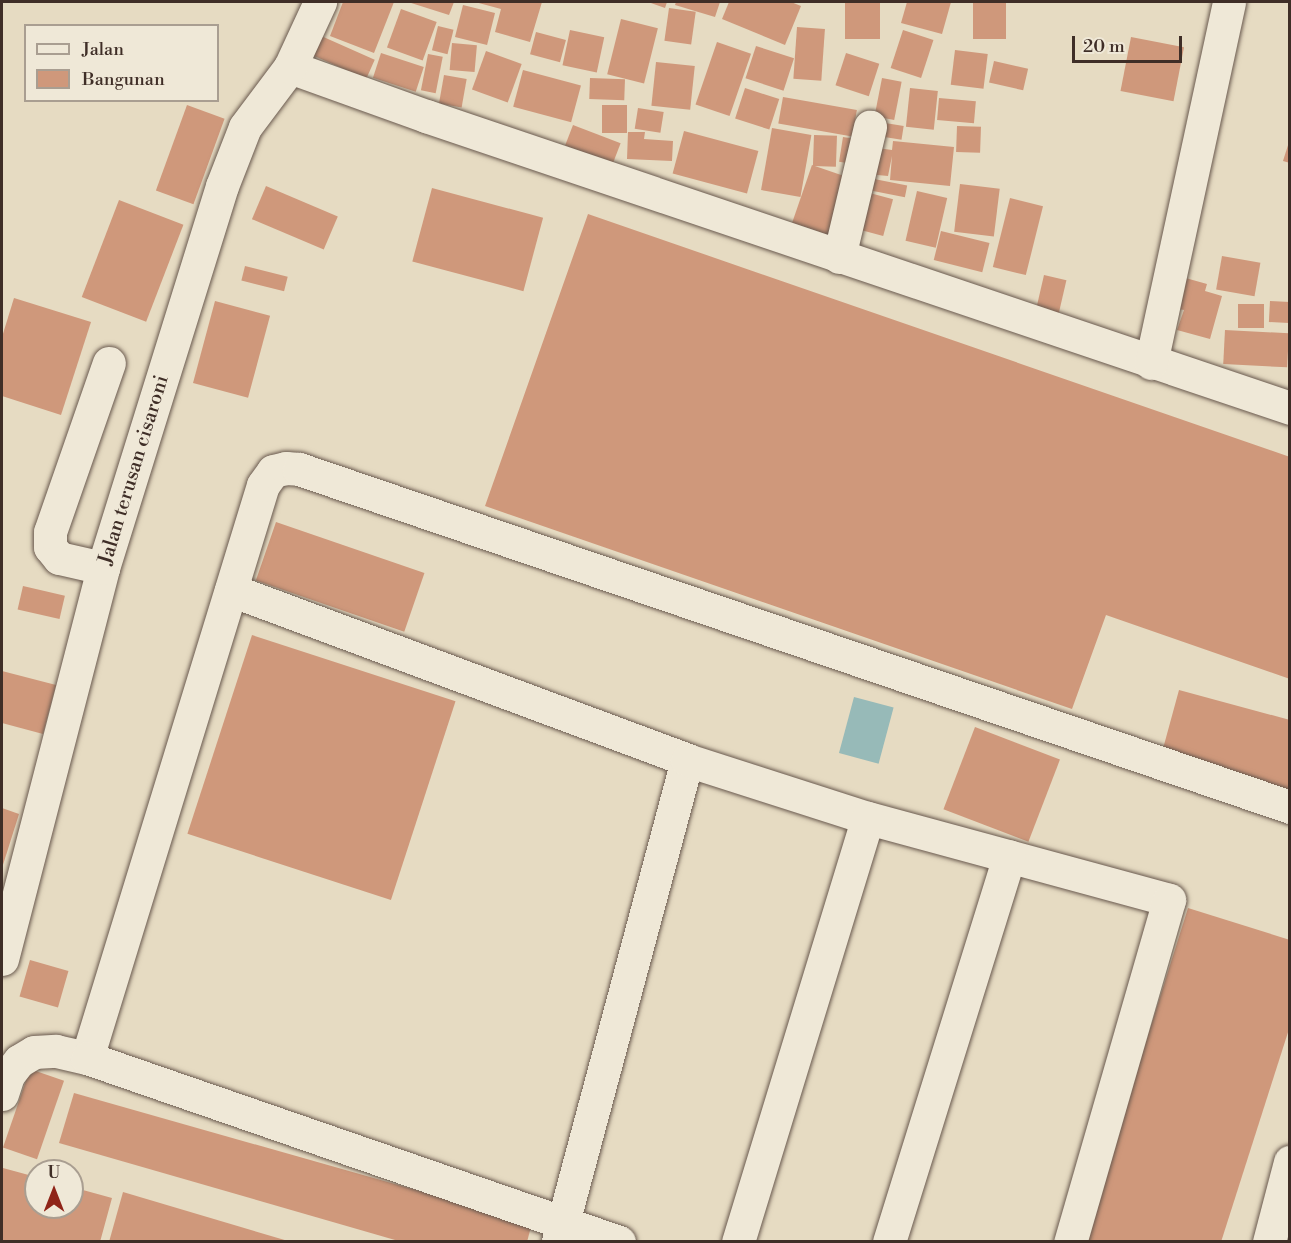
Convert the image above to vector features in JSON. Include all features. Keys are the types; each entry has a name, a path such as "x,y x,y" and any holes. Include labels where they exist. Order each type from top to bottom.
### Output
{"street":[{"name":"Jalan terusan cisaroni","path":"2,959 103,568 222,186 245,127 290,67 320,2"},
{"path":"1151,363 1229,2"},
{"path":"290,67 839,257 1290,408"},
{"path":"839,257 870,127"},
{"path":"103,568 59,558 50,547 50,532 109,363"},
{"path":"87,1058 263,485 273,471 286,468 299,469 1290,807"},
{"path":"231,590 687,760 868,818 1169,900 1070,1242"},
{"path":"561,1232 687,760"},
{"path":"738,1242 868,818"},
{"path":"889,1242 1009,856"},
{"path":"2,1094 8,1075 19,1061 34,1052 56,1051 87,1058 561,1232 619,1242"},
{"path":"1269,1242 1290,1162"}],"water":[{"path":"854,697 894,708 879,764 839,753"}],"building":[{"path":"343,2 394,2 374,53 330,36"},
{"path":"408,2 454,2 449,15"},
{"path":"475,2 542,2 530,42 495,32 501,9"},
{"path":"648,2 667,2 665,8"},
{"path":"676,2 720,2 715,17 675,5"},
{"path":"729,2 791,2 801,6 785,45 722,19"},
{"path":"845,2 880,2 880,39 845,39"},
{"path":"907,2 951,2 942,34 901,23"},
{"path":"973,2 1006,2 1006,39 973,39"},
{"path":"463,5 495,13 487,45 455,37"},
{"path":"669,8 696,12 691,44 664,41"},
{"path":"401,9 437,22 423,61 387,48"},
{"path":"621,19 658,28 644,83 607,74"},
{"path":"438,26 454,30 447,54 432,50"},
{"path":"797,27 825,29 821,81 793,79"},
{"path":"570,30 604,37 597,72 563,65"},
{"path":"903,30 933,40 921,78 891,68"},
{"path":"536,32 566,40 560,62 530,54"},
{"path":"319,35 375,60 366,79 310,54"},
{"path":"1131,37 1184,47 1174,101 1121,91"},
{"path":"717,42 751,54 730,116 696,104"},
{"path":"452,43 477,45 475,72 450,70"},
{"path":"756,46 794,58 784,91 745,78"},
{"path":"955,50 988,54 983,89 951,85"},
{"path":"486,51 522,64 508,103 472,90"},
{"path":"381,53 424,67 416,92 373,78"},
{"path":"846,53 879,64 869,96 835,85"},
{"path":"428,54 443,57 436,93 421,90"},
{"path":"994,61 1028,69 1023,90 989,82"},
{"path":"656,62 695,66 690,110 651,106"},
{"path":"523,70 581,86 571,122 513,107"},
{"path":"444,75 467,79 462,108 439,104"},
{"path":"590,78 625,79 624,100 589,99"},
{"path":"882,78 902,82 894,120 875,116"},
{"path":"745,88 779,99 769,130 735,118"},
{"path":"910,88 938,91 934,130 906,127"},
{"path":"783,97 857,110 852,137 778,124"},
{"path":"939,98 976,101 974,123 937,120"},
{"path":"187,105 225,119 193,204 156,191"},
{"path":"602,105 627,105 627,133 602,133"},
{"path":"638,108 664,112 660,133 635,129"},
{"path":"879,122 904,126 902,140 877,136"},
{"path":"573,125 621,143 613,164 565,146"},
{"path":"957,126 981,127 980,153 956,152"},
{"path":"772,128 811,135 800,197 761,190"},
{"path":"684,131 758,151 747,193 673,174"},
{"path":"628,132 645,132 644,139 673,141 672,161 627,159"},
{"path":"814,135 837,136 836,167 813,166"},
{"path":"843,137 862,140 858,165 839,162"},
{"path":"893,141 954,147 950,186 890,180 892,156 888,176 867,174 870,147 892,150"},
{"path":"1290,142 1290,163 1283,161"},
{"path":"812,165 850,178 830,236 792,223"},
{"path":"864,177 907,185 905,197 862,189"},
{"path":"960,184 1000,189 994,237 954,232"},
{"path":"266,186 338,216 324,250 252,219"},
{"path":"432,188 543,218 523,291 412,261"},
{"path":"917,191 947,198 936,248 906,241"},
{"path":"866,192 893,199 883,236 856,229"},
{"path":"1010,198 1043,206 1026,275 993,267"},
{"path":"119,200 183,225 146,322 82,297"},
{"path":"588,214 1290,457 1290,679 1106,615 1072,709 485,506"},
{"path":"941,231 990,243 982,272 934,260"},
{"path":"1222,256 1260,263 1255,296 1216,289"},
{"path":"245,266 288,277 284,291 241,281"},
{"path":"1044,275 1066,280 1059,313 1036,308"},
{"path":"1182,277 1207,284 1205,291 1222,296 1210,339 1177,330 1184,310 1174,308"},
{"path":"14,298 91,322 61,415 2,396 2,337"},
{"path":"215,301 270,316 248,398 193,383"},
{"path":"1270,301 1290,302 1289,323 1269,322"},
{"path":"1238,304 1264,304 1264,328 1238,328"},
{"path":"1225,330 1289,333 1287,367 1223,364"},
{"path":"276,522 424,573 404,632 256,581"},
{"path":"23,586 65,596 59,619 18,609"},
{"path":"252,635 456,701 391,900 187,834"},
{"path":"2,671 56,685 43,734 2,723"},
{"path":"1179,690 1290,720 1290,790 1161,756"},
{"path":"975,727 1060,760 1028,842 943,809"},
{"path":"2,808 19,814 2,868"},
{"path":"1188,908 1290,940 1290,1026 1221,1242 1083,1242"},
{"path":"30,960 68,971 58,1008 20,997"},
{"path":"30,1069 64,1081 36,1159 3,1147"},
{"path":"74,1093 532,1223 527,1242 402,1242 59,1143"},
{"path":"3,1168 24,1174 24,1219 84,1219 84,1190 112,1198 100,1242 2,1242"},
{"path":"123,1192 288,1241 288,1242 109,1242"}]}
